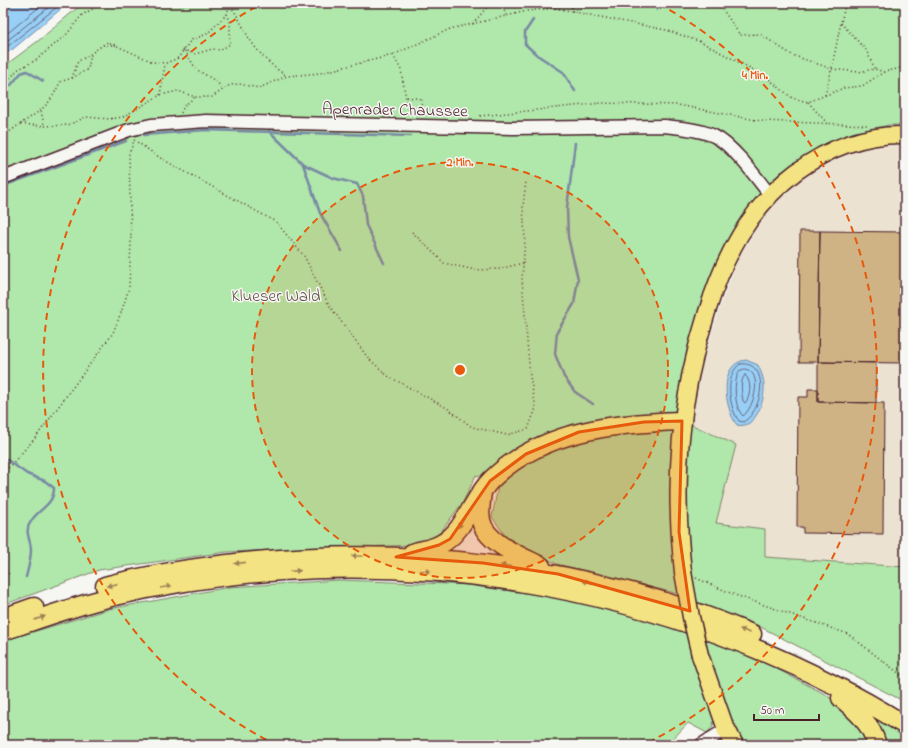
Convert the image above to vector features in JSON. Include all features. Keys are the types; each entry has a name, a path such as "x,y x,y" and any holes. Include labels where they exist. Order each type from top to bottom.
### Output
{"highway":[{"path":"396,557 440,545 450,539 483,491 501,470 526,454 579,432 644,422 682,421"},
{"path":"483,491 480,508 481,522 496,542 558,574"},
{"path":"3,618 46,603 109,585 173,572 221,565 307,557 396,557 483,563 558,574 670,604 728,624 788,649 905,710"},
{"path":"3,631 50,614 112,597 222,577 337,569 395,569 438,572 523,582 557,588 623,604 722,635 783,660 834,685 905,725"},
{"path":"834,685 838,695 857,711 871,729 877,745"}],"main road":[{"path":"730,737 700,655 691,617 689,575 677,499 682,421 692,362 713,293 727,258 743,228 770,194 806,164 827,151 850,142 877,137 905,135"}],"street":[{"name":"Apenrader Chaussee","path":"3,178 129,130 151,125 206,121 513,128 665,126 689,129 714,136 723,142 770,194"},
{"path":"701,745 730,737"}],"path":[{"path":"3,88 17,70 36,60 67,34 82,15 103,3"},
{"path":"72,78 78,61 91,55 108,42 118,45 153,62 166,64 178,58 191,40 206,34 227,14 230,3"},
{"path":"473,24 490,3"},
{"path":"502,3 506,16"},
{"path":"555,8 566,3"},
{"path":"572,3 572,11"},
{"path":"572,11 604,3"},
{"path":"704,3 721,7 740,34 760,34 792,55 832,69 858,72 875,69 884,72"},
{"path":"824,95 832,69 846,3"},
{"path":"230,6 239,16 242,27 268,64 286,76"},
{"path":"21,124 44,126 68,125 86,117 109,120 123,117 160,95 178,91 195,97 212,97 224,91 230,85 239,84 259,88 286,76 320,73 393,55 450,29 527,11 555,8 666,30 701,42 765,76 792,98 808,102 827,123"},
{"path":"183,50 195,54 212,49 221,50 230,44 230,22 227,14"},
{"path":"841,22 866,50 875,69"},
{"path":"183,50 196,69 217,82 224,91"},
{"path":"3,135 10,132 41,111 54,96 60,82 72,78 88,69 91,55"},
{"path":"393,55 401,70 411,126"},
{"path":"160,95 166,64"},
{"path":"808,102 844,88 862,86 884,72 905,67"},
{"path":"180,116 184,106 195,97"},
{"path":"407,97 422,99 420,117"},
{"path":"41,111 44,126"},
{"path":"3,474 20,456 113,333 129,288 131,242 129,154 134,141 162,159 276,222 304,256 329,305 368,358 388,376 447,408 472,427 507,435 528,429 536,408 530,377 522,278 525,240 523,206 526,181"},
{"path":"412,232 444,262 475,270 500,269 523,263"},
{"path":"3,567 9,574"},
{"path":"689,575 735,595 848,634 905,678"}],"highlighted area":[{"path":"682,421 679,532 690,611 558,574 483,563 396,557 439,545 450,539 490,481 526,454 579,432 644,422"}],"shaded area":[{"path":"877,144 905,145 905,567 765,557 765,529 716,523 690,424 699,377 719,309 738,259 769,207 793,181 835,156"}],"green space":[{"name":"Klueser Wald","path":"83,3 905,3 905,125 889,125 852,133 781,172 744,213 723,250 705,292 682,374 672,459 679,594 557,564 507,538 492,517 498,487 476,475 463,502 439,534 416,545 226,552 99,570 3,605 3,67 38,41"},
{"path":"690,424 736,445 716,523 765,529 765,557 905,567 905,702 757,625 697,603 690,558 685,491 687,447"},
{"path":"338,580 475,585 570,600 686,625 714,716 713,726 707,733 688,723 667,745 3,745 3,641 109,609 230,587"},
{"path":"702,636 773,667 825,694 851,714 871,745 744,745 735,731"},
{"path":"867,714 905,736 905,745 882,745"}],"water":[{"path":"3,3 68,3 13,49 3,55"},
{"path":"746,360 758,365 762,375 764,392 761,406 754,419 749,423 737,425 729,408 726,387 727,377 731,369 737,363"}],"building":[{"path":"800,231 820,231 818,362 799,362"},
{"path":"820,231 905,232 905,363 818,362"},
{"path":"818,362 876,363 876,403 818,402"},
{"path":"808,389 818,389 818,402 884,403 883,534 803,533 803,527 797,527 798,397 808,397"},
{"path":"903,467 905,467 905,526 902,526"}],"waterway":[{"path":"657,3 657,10"},
{"path":"533,20 525,32 525,44 537,55 563,72 575,91"},
{"path":"11,85 21,73 27,71 43,81"},
{"path":"144,135 205,130 411,136"},
{"path":"269,131 303,164 333,178 357,184 363,196 366,225 384,263"},
{"path":"3,186 126,141"},
{"path":"575,143 567,208 568,237 578,279 574,304 557,332 555,354 564,377 575,392 593,404"},
{"path":"303,164 320,213 342,251"},
{"path":"3,457 27,474 45,481 54,488 51,499 33,518 28,526 31,553 26,577"}]}
